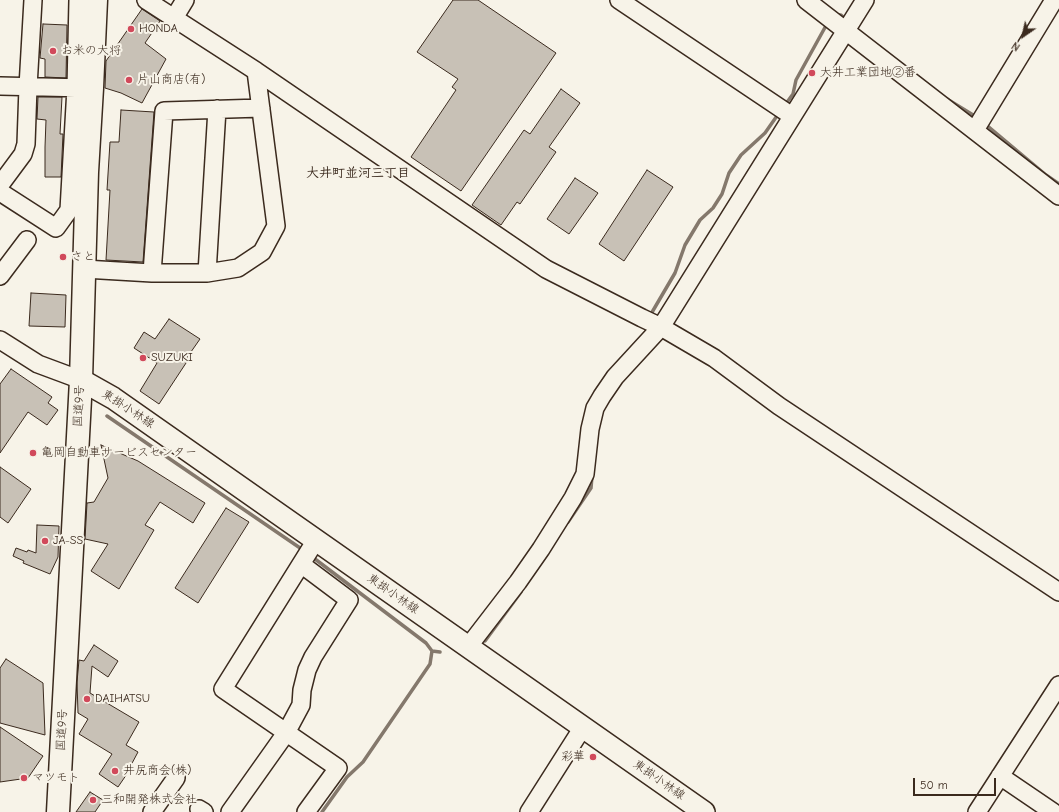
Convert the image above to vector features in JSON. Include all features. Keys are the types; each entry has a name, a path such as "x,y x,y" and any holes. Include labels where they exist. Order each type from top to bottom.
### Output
{"highway":[{"name":"国道9号","path":"58,812 81,380 87,172 84,88 96,0"}],"main road":[{"name":"東掛小林線","path":"81,380 113,398 702,811"}],"street":[{"path":"0,185 23,154 26,144 33,0"},
{"path":"0,192 56,228 69,210 84,88 78,0"},
{"path":"146,0 256,71 546,269 661,327 714,358 779,406 1059,592"},
{"path":"174,18 185,0"},
{"path":"619,0 792,116"},
{"path":"806,0 1059,196"},
{"path":"468,647 518,582 573,498 585,474 590,429 595,408 602,396 615,377 661,327 865,0"},
{"path":"975,130 1054,0"},
{"path":"84,269 152,273 207,273 238,268 262,252 276,226 256,71"},
{"path":"0,86 84,88"},
{"path":"152,273 164,111 261,108"},
{"path":"207,273 217,110"},
{"path":"0,276 27,240"},
{"path":"0,340 38,364 81,380"},
{"path":"306,812 338,768 223,689 316,540"},
{"path":"230,812 286,733 301,705 302,690 307,670 313,657 349,600 300,564"},
{"path":"977,812 1059,685"},
{"path":"529,812 583,727"},
{"path":"1000,776 1053,812"},
{"path":"152,812 176,778"}],"building":[{"path":"453,0 478,0 556,53 461,191 411,157 456,90 452,87 458,79 417,52"},
{"path":"142,9 160,21 145,43 166,59 142,103 121,93 105,88 106,61"},
{"path":"43,24 67,25 66,78 45,77 45,59 40,58"},
{"path":"561,89 580,103 549,147 556,152 520,204 517,202 501,225 472,205 524,130 530,134"},
{"path":"38,97 62,97 60,134 63,134 61,177 45,177 46,120 37,119"},
{"path":"121,110 154,112 143,262 106,260 110,190 107,190 110,142 119,142"},
{"path":"647,170 673,187 624,261 599,244"},
{"path":"575,178 598,193 569,234 547,219"},
{"path":"31,293 66,295 65,327 29,326"},
{"path":"169,319 200,339 159,404 140,391 157,363 134,348 144,332 155,339"},
{"path":"11,369 52,397 48,403 58,410 47,425 28,412 0,453 0,384"},
{"path":"101,445 138,461 205,503 193,523 160,502 145,525 154,530 119,589 91,571 108,544 85,539 87,503 94,502 108,478"},
{"path":"0,467 31,489 8,523 0,517"},
{"path":"226,508 249,522 198,603 175,588"},
{"path":"37,525 59,526 58,557 50,574 23,563 24,561 13,556 16,548 27,552 28,550 36,553"},
{"path":"94,645 118,661 108,677 92,666 90,693 139,722 126,745 138,752 130,767 131,768 118,787 99,774 112,754 79,734 88,719 78,713 77,682 79,660 84,661"},
{"path":"6,659 43,683 45,735 0,723 0,668"},
{"path":"0,727 43,756 28,778 0,782"},
{"path":"90,792 103,800 95,812 76,812"}],"waterway":[{"path":"835,15 841,15 847,20"},
{"path":"785,105 793,94 796,80 828,22"},
{"path":"947,99 978,118"},
{"path":"651,314 675,273 685,245 700,220 713,208 722,194 729,173 741,155 765,133 779,113"},
{"path":"984,123 1046,175 1059,184"},
{"path":"107,416 303,550"},
{"path":"568,522 591,488 592,476"},
{"path":"311,556 426,643 432,651 430,664 363,762 347,777 322,812"},
{"path":"485,641 521,592"},
{"path":"432,651 440,652"}],"place":[{"name":"HONDA","path":"131,29"},
{"name":"お米の大将","path":"53,51"},
{"name":"大井工業団地②番","path":"812,73"},
{"name":"片山商店(有)","path":"129,80"},
{"name":"さと","path":"63,257"},
{"name":"SUZUKI","path":"143,358"},
{"name":"亀岡自動車サービスセンター","path":"33,453"},
{"name":"JA-SS","path":"45,541"},
{"name":"DAIHATSU","path":"87,699"},
{"name":"彩華","path":"593,757"},
{"name":"井尻商会(株)","path":"115,771"},
{"name":"マツモト","path":"24,778"},
{"name":"三和開発株式会社","path":"93,800"}],"district":[{"name":"大井町並河三丁目","path":"358,173"}]}
